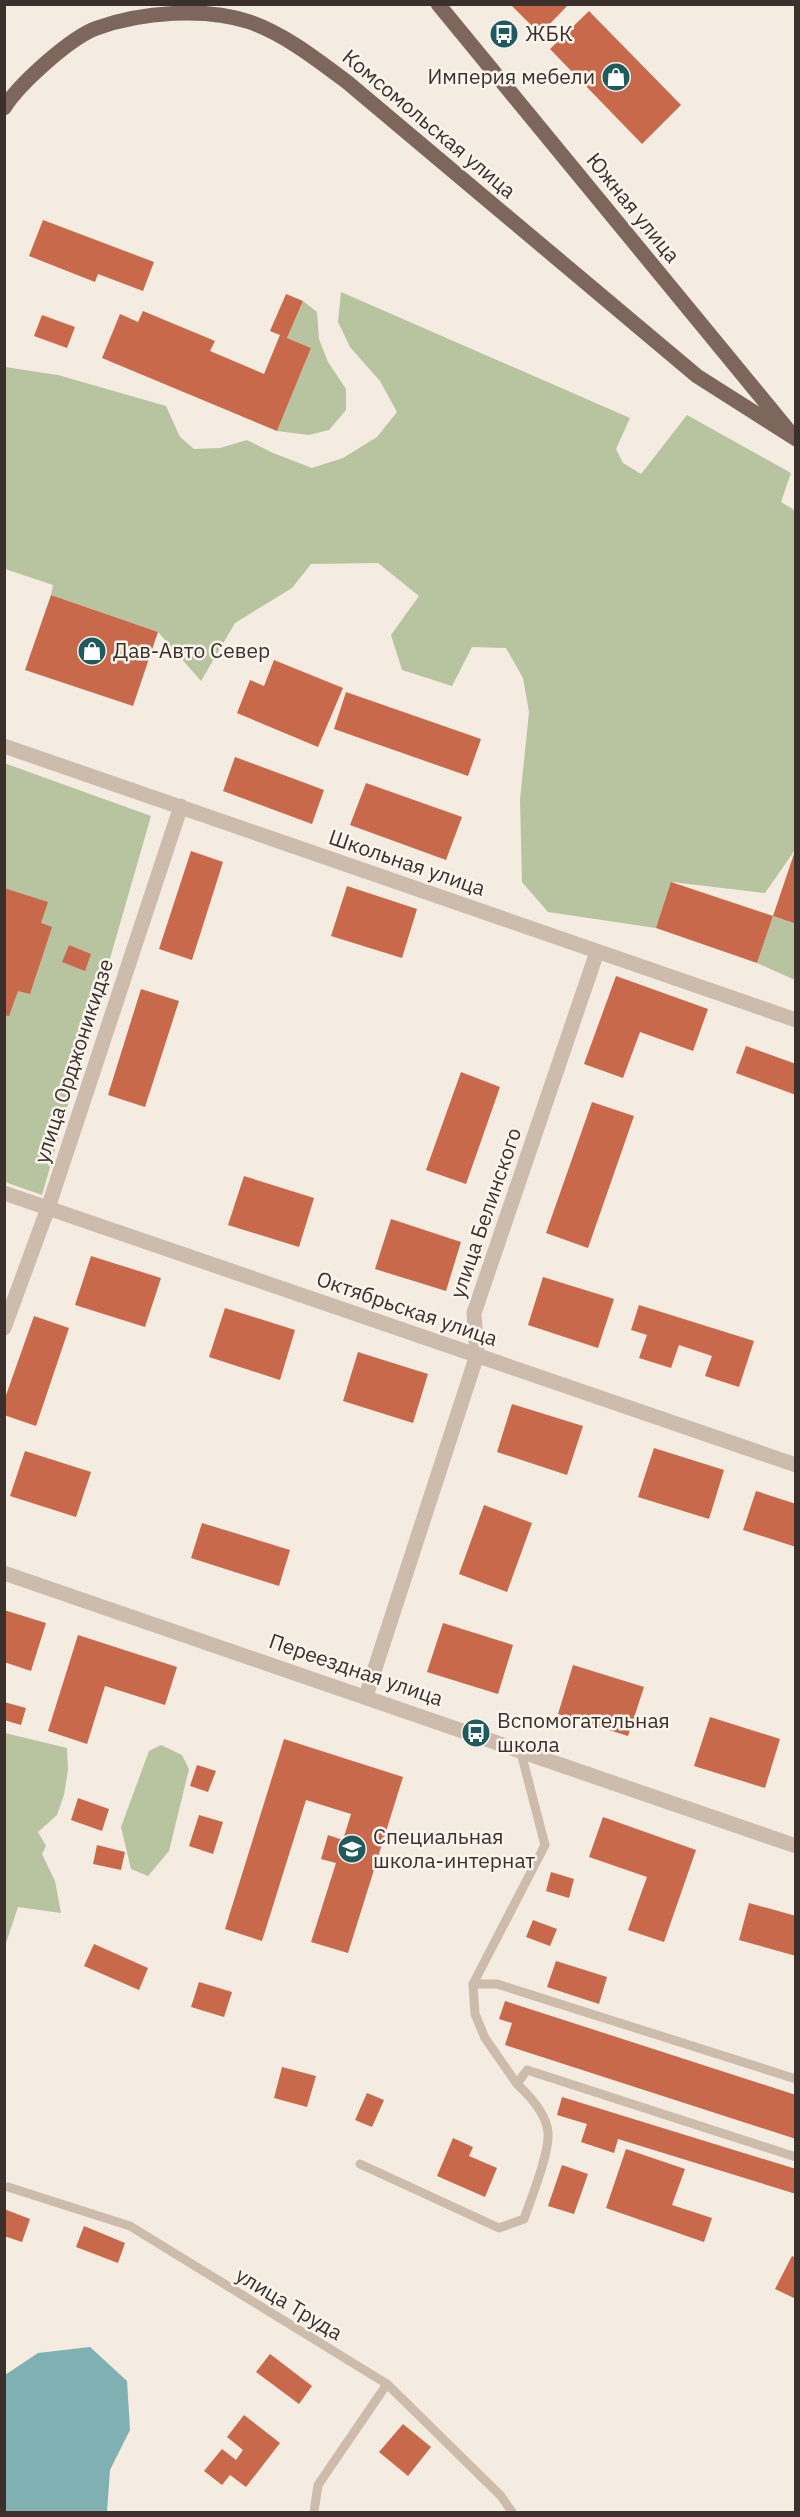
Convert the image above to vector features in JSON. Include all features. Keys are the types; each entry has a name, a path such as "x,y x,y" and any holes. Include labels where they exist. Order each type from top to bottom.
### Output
{"main road":[{"name":"Южная улица","path":"438,4 795,438"},
{"name":"Комсомольская улица","path":"4,108 10,98 45,63 94,29 147,14 201,14 249,22 294,43 347,82 697,376 795,438"}],"street":[{"name":"Школьная улица","path":"4,746 795,1020"},
{"name":"улица Орджоникидзе","path":"4,1328 48,1208 181,806"},
{"name":"улица Белинского","path":"366,1696 477,1356 474,1313 597,952"},
{"name":"Октябрьская улица","path":"4,1193 795,1465"},
{"name":"Переездная улица","path":"4,1573 520,1749 795,1846"}],"lane":[{"path":"360,2164 499,2228 525,2219 543,2159 548,2132 533,2100 517,2084 485,2038 475,2014 473,1984 545,1845 520,1749"},
{"path":"473,1984 497,1984 795,2079"},
{"path":"517,2084 527,2070 795,2157"},
{"name":"улица Труда","path":"8,2187 130,2226 387,2384 501,2496 512,2512"},
{"path":"314,2512 318,2485 387,2384"}],"green space":[{"path":"341,292 630,418 616,449 623,463 641,474 687,415 791,473 781,502 796,511 795,850 765,893 672,882 656,928 548,912 522,882 520,800 529,712 523,678 506,648 472,647 452,686 402,670 391,635 419,596 378,563 311,564 292,588 235,623 201,681 158,632 51,595 53,585 5,569 5,367 58,375 166,406 180,437 194,449 220,448 247,440 312,468 343,458 377,437 397,412 380,381 350,347 338,322"},
{"path":"303,301 317,312 319,339 328,362 346,389 346,410 329,430 309,435 277,431 311,348 287,338"},
{"path":"4,763 151,816 42,1195 5,1182"},
{"path":"773,916 795,924 795,980 757,963"},
{"path":"5,1733 67,1748 68,1770 64,1795 57,1815 38,1832 46,1846 42,1854 55,1881 61,1913 18,1907 5,1946"},
{"path":"161,1745 182,1755 189,1769 169,1851 148,1876 131,1869 121,1827 149,1751"}],"water":[{"path":"90,2347 127,2381 130,2430 110,2470 107,2512 5,2512 5,2375 38,2353"}],"building":[{"path":"510,4 569,4 540,34"},
{"name":"Империя мебели","path":"589,11 681,105 642,144 550,49"},
{"path":"43,220 154,262 143,291 98,274 95,282 29,256"},
{"path":"286,294 303,301 287,338 311,348 277,431 102,358 120,314 138,322 143,311 215,341 210,351 264,374 280,335 270,331"},
{"path":"42,315 75,327 67,348 34,336"},
{"name":"Дав-Авто Север","path":"51,595 158,632 133,706 25,670"},
{"path":"274,660 343,688 318,747 237,713 250,680 264,686"},
{"path":"346,692 481,739 468,776 334,729"},
{"path":"235,757 324,790 312,824 223,791"},
{"path":"366,783 462,817 446,860 350,825"},
{"path":"191,851 223,862 192,960 159,949"},
{"path":"796,851 796,924 773,916"},
{"path":"671,882 773,916 757,963 656,928"},
{"path":"347,886 417,909 402,958 331,936"},
{"path":"4,888 48,902 41,923 52,927 30,994 18,991 9,1016 4,1015"},
{"path":"69,945 91,954 85,971 62,962"},
{"path":"616,976 708,1009 693,1051 640,1032 623,1078 584,1064"},
{"path":"141,989 179,1001 145,1107 108,1095"},
{"path":"746,1046 796,1064 796,1095 736,1073"},
{"path":"461,1072 500,1087 466,1184 426,1170"},
{"path":"592,1102 634,1116 588,1248 546,1233"},
{"path":"244,1176 314,1198 299,1247 228,1225"},
{"path":"391,1219 461,1242 446,1291 375,1269"},
{"path":"91,1256 161,1278 145,1327 75,1305"},
{"path":"543,1277 614,1299 598,1348 528,1325"},
{"path":"639,1305 754,1341 739,1387 705,1376 712,1356 679,1345 671,1368 639,1358 647,1335 631,1330"},
{"path":"225,1308 295,1330 280,1380 209,1357"},
{"path":"34,1316 69,1328 36,1426 4,1415 4,1401"},
{"path":"358,1352 428,1374 413,1423 343,1401"},
{"path":"512,1404 583,1426 567,1475 497,1452"},
{"path":"654,1448 724,1470 709,1519 638,1497"},
{"path":"25,1451 91,1472 76,1517 10,1496"},
{"path":"756,1491 796,1504 796,1547 743,1530"},
{"path":"484,1505 532,1523 507,1592 459,1574"},
{"path":"202,1523 290,1550 279,1586 191,1558"},
{"path":"4,1610 46,1623 31,1671 4,1662"},
{"path":"443,1623 513,1645 498,1694 427,1672"},
{"path":"78,1635 177,1667 165,1705 105,1686 87,1744 48,1731"},
{"path":"573,1665 644,1687 628,1736 558,1714"},
{"path":"4,1702 26,1708 21,1725 4,1720"},
{"path":"710,1717 780,1739 765,1788 694,1766"},
{"name":"Специальная школа-интернат","path":"284,1739 403,1777 348,1953 311,1942 336,1863 321,1859 328,1835 343,1840 351,1814 306,1800 262,1941 225,1929"},
{"path":"197,1765 216,1771 208,1792 190,1786"},
{"path":"78,1798 109,1809 102,1831 71,1820"},
{"path":"199,1815 223,1822 213,1854 189,1846"},
{"path":"603,1817 696,1850 664,1942 628,1930 647,1877 589,1857"},
{"path":"97,1845 125,1852 121,1870 93,1864"},
{"path":"551,1872 574,1879 569,1898 546,1891"},
{"path":"749,1903 796,1916 796,1956 739,1940"},
{"path":"533,1920 557,1929 550,1946 526,1937"},
{"path":"94,1944 148,1968 139,1990 84,1966"},
{"path":"556,1961 607,1977 599,2004 547,1987"},
{"path":"199,1982 232,1992 224,2017 191,2007"},
{"path":"505,2001 796,2095 796,2139 505,2045 512,2023 499,2019"},
{"path":"282,2067 316,2076 307,2107 274,2098"},
{"path":"367,2093 384,2100 372,2127 355,2120"},
{"path":"562,2097 796,2169 796,2194 618,2139 614,2153 581,2142 587,2124 557,2115"},
{"path":"453,2138 473,2147 469,2156 497,2168 485,2197 437,2176"},
{"path":"626,2149 685,2169 672,2205 712,2218 704,2242 606,2208"},
{"path":"562,2165 588,2174 574,2214 548,2206"},
{"path":"4,2209 30,2219 22,2242 4,2236"},
{"path":"84,2226 125,2243 118,2263 76,2247"},
{"path":"792,2256 796,2258 796,2299 775,2289"},
{"path":"270,2354 312,2386 299,2404 256,2372"},
{"path":"244,2415 280,2443 246,2487 230,2475 222,2485 204,2471 222,2449 236,2460 243,2450 227,2437"},
{"path":"403,2424 431,2447 408,2476 379,2452"}],"place":[{"name":"ЖБК","path":"504,34"},
{"name":"Империя мебели","path":"616,77"},
{"name":"Дав-Авто Север","path":"92,651"},
{"name":"Вспомогательная школа","path":"476,1733"},
{"name":"Специальная школа-интернат","path":"352,1849"}]}
